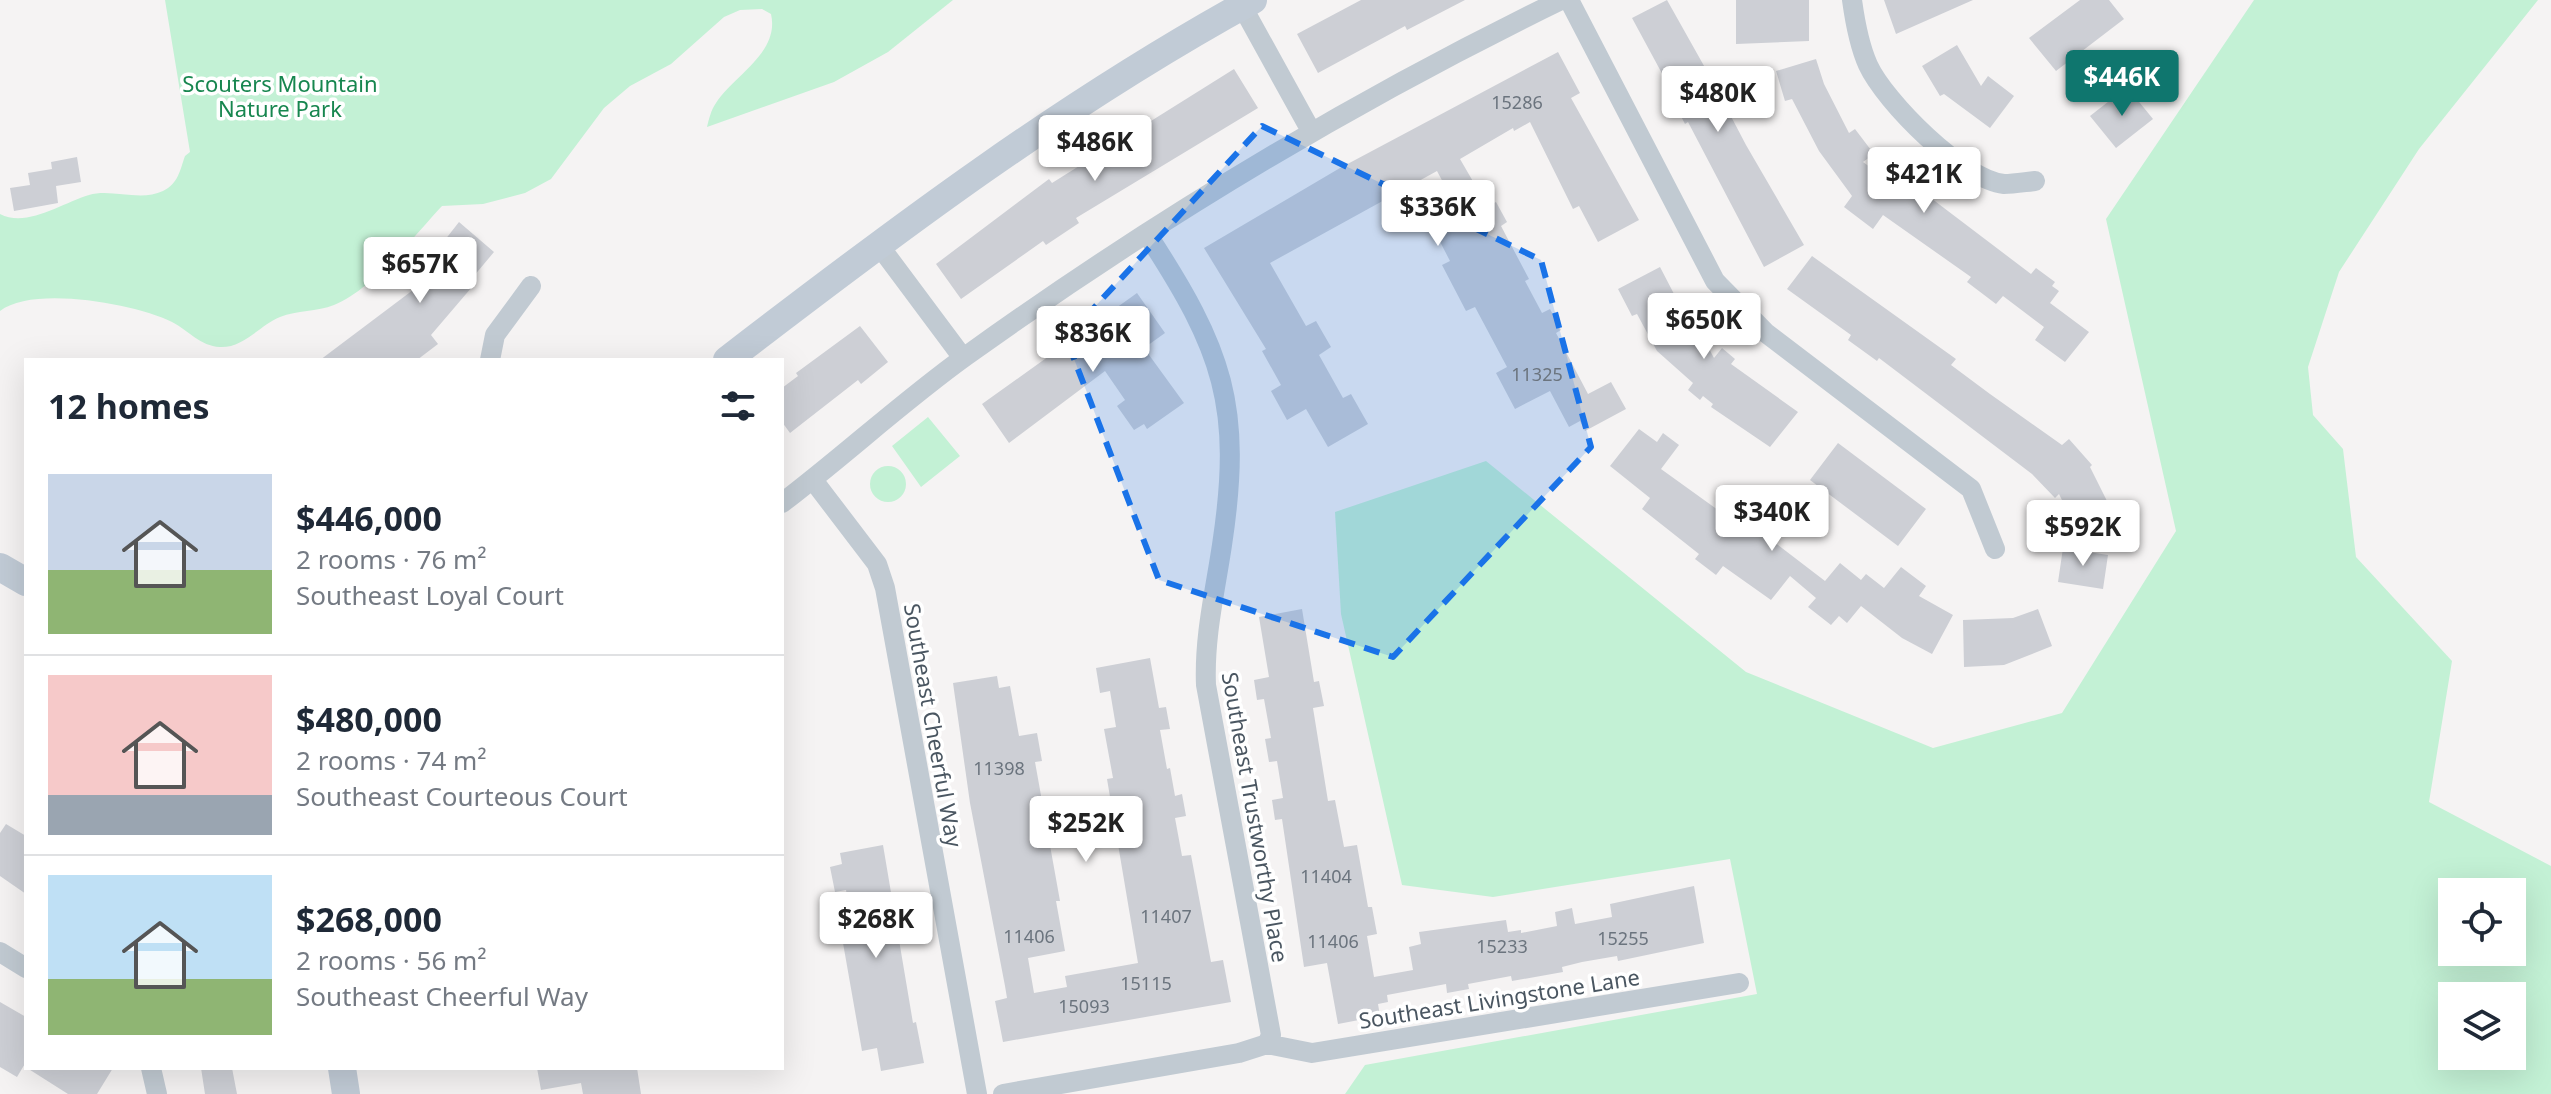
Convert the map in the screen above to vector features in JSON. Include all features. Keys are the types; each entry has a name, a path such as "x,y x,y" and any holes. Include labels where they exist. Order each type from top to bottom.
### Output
{"street":[{"path":"784,502 963,358 1147,234 1311,131 1561,0"},
{"path":"1569,0 1715,281 1766,333 1971,489 1995,549"},
{"path":"1852,0 1869,68 1924,135 1976,172 2002,184 2035,181"},
{"path":"730,358 878,244 1044,128 1248,3 1311,131"},
{"name":"Southeast Trustworthy Place","path":"1147,234 1206,333 1221,377 1230,419 1227,511 1206,640 1206,685 1271,1035 1267,1044"},
{"path":"878,244 963,358"},
{"path":"490,358 495,335 531,286"},
{"name":"Southeast Cheerful Way","path":"813,480 877,564 885,588 977,1094"},
{"path":"0,567 24,581"},
{"path":"0,952 24,967"},
{"name":"Southeast Livingstone Lane","path":"1267,1044 1312,1053 1739,983"},
{"path":"1003,1094 1239,1053 1267,1044"},
{"path":"151,1070 157,1094"},
{"path":"342,1070 346,1094"}],"highlighted area":[{"path":"1262,126 1541,260 1591,447 1393,657 1159,580 1066,338"}],"green space":[{"name":"Scouters Mountain Nature Park","path":"165,0 953,0 888,52 834,82 707,127 716,103 762,52 772,28 771,14 762,9 740,10 724,17 671,64 630,86 604,108 551,179 525,193 483,204 442,206 392,261 348,298 327,307 280,317 237,344 213,346 156,315 85,300 36,299 15,303 0,311 0,214 10,218 33,216 98,193 154,194 172,185 178,176 185,156 190,152"},
{"path":"2254,0 2538,0 2419,149 2339,272 2308,367 2313,415 2343,449 2356,557 2452,661 2429,802 2551,866 2551,1094 1345,1094 1365,1065 1757,994 1730,859 1493,897 1402,885 1341,614 1335,512 1486,461 1746,672 1933,748 2062,713 2176,531 2106,219"},
{"path":"928,417 960,456 921,487 892,446"},
{"path":"888,466 901,471 906,484 901,497 888,502 875,497 870,484 875,471"}],"building":[{"path":"1361,0 1465,0 1407,30 1405,26 1318,73 1297,34"},
{"path":"1667,0 1708,73 1713,70 1729,101 1724,103 1804,245 1764,267 1688,122 1685,124 1669,93 1672,92 1632,18"},
{"path":"1736,0 1809,0 1809,41 1736,44"},
{"path":"1884,0 1973,0 1896,34"},
{"path":"2080,0 2109,0 2124,19 2056,71 2029,38"},
{"path":"1957,45 1981,86 1988,76 2014,96 1990,128 1944,94 1940,96 1922,66"},
{"path":"1558,52 1580,93 1571,98 1639,220 1598,242 1579,206 1573,209 1530,122 1514,131 1513,128 1460,159 1478,190 1481,188 1490,205 1496,202 1507,222 1501,226 1529,279 1525,281 1542,313 1550,309 1561,330 1556,333 1588,394 1611,382 1626,409 1585,431 1580,421 1569,427 1550,391 1515,409 1496,373 1507,367 1475,307 1466,311 1442,265 1450,261 1434,230 1445,224 1438,211 1454,203 1437,171 1270,263 1306,326 1316,321 1331,347 1319,355 1343,398 1351,394 1368,424 1328,447 1306,409 1287,420 1271,391 1281,385 1262,351 1266,349 1204,248 1340,168"},
{"path":"1816,59 1824,84 1849,133 1855,129 1874,154 1863,162 1908,195 1915,186 2031,274 2036,268 2055,282 2052,286 2059,291 2050,303 2089,332 2065,362 2035,340 2044,327 2003,296 1996,304 1967,282 1971,277 1883,215 1873,229 1844,207 1852,196 1819,151 1792,99 1785,101 1776,71"},
{"path":"1234,69 1258,108 1076,218 1079,223 1046,245 1043,241 961,299 936,264 1049,179 1052,183"},
{"path":"2127,87 2153,119 2116,148 2090,116"},
{"path":"77,157 81,182 56,186 58,203 14,211 10,188 30,185 28,173 52,169 51,162"},
{"path":"459,222 494,252 468,283 472,287 431,335 438,344 420,358 323,358 417,287 412,282"},
{"path":"1812,256 1956,359 1951,365 1990,394 2062,445 2069,439 2092,465 2090,467 2117,521 2081,539 2059,494 2055,498 2032,474 1879,358 1877,361 1848,340 1851,335 1787,289"},
{"path":"1660,267 1686,317 1691,315 1714,358 1722,348 1735,359 1731,364 1798,412 1770,447 1711,407 1713,404 1703,396 1700,400 1688,390 1693,383 1657,351 1637,314 1632,316 1618,289"},
{"path":"1137,293 1165,333 1144,348 1184,403 1147,429 1144,424 1134,430 1117,406 1125,400 1105,371 1009,443 982,404"},
{"path":"860,326 888,362 861,384 858,380 790,433 784,425 784,386 798,376 796,373"},
{"path":"1639,429 1657,442 1663,433 1679,445 1661,469 1743,528 1748,522 1825,581 1840,563 1861,580 1866,574 1884,588 1901,567 1926,586 1919,596 1953,615 1932,654 1902,638 1861,606 1847,623 1839,616 1831,625 1808,607 1816,598 1790,576 1771,600 1723,566 1716,575 1695,559 1699,554 1642,509 1650,498 1610,466"},
{"path":"1838,443 1926,509 1898,546 1810,480"},
{"path":"2063,548 2108,555 2103,589 2058,582"},
{"path":"1302,609 1314,682 1319,681 1324,706 1313,708 1328,801 1335,800 1344,847 1357,845 1368,907 1372,907 1377,934 1367,936 1374,977 1413,970 1409,947 1421,944 1419,932 1506,920 1508,932 1521,930 1521,933 1557,926 1555,912 1572,908 1575,924 1612,917 1610,904 1694,886 1704,943 1618,961 1617,956 1582,962 1562,967 1563,972 1512,981 1511,976 1468,984 1469,989 1447,993 1446,984 1387,995 1388,1002 1378,1004 1380,1016 1338,1024 1327,963 1304,967 1282,819 1275,820 1272,800 1283,798 1277,761 1269,762 1265,739 1271,738 1264,699 1257,700 1254,680 1269,677 1259,617"},
{"path":"2038,609 2052,646 2004,665 1964,667 1963,620 2013,618"},
{"path":"1150,658 1159,708 1166,707 1170,729 1160,730 1167,769 1170,768 1175,796 1182,794 1186,816 1175,818 1182,856 1191,855 1211,962 1223,960 1231,1002 1003,1042 995,1001 1007,998 970,803 953,683 997,676 999,688 1010,686 1019,736 1037,733 1042,761 1035,762 1060,901 1056,901 1065,951 1028,958 1034,993 1067,987 1065,976 1138,963 1107,779 1113,778 1104,729 1116,727 1110,691 1100,693 1096,668"},
{"path":"6,824 24,835 24,893 0,876 0,833"},
{"path":"883,845 913,1023 916,1022 924,1063 881,1071 877,1048 862,1051 840,926 852,924 846,890 835,892 830,867 842,864 840,853"},
{"path":"0,1002 24,1016 24,1065 17,1077 0,1067"},
{"path":"30,1070 112,1070 97,1094 68,1094"},
{"path":"201,1070 232,1070 237,1094 205,1094"},
{"path":"537,1070 637,1070 641,1094 583,1094 581,1083 541,1090"}]}
